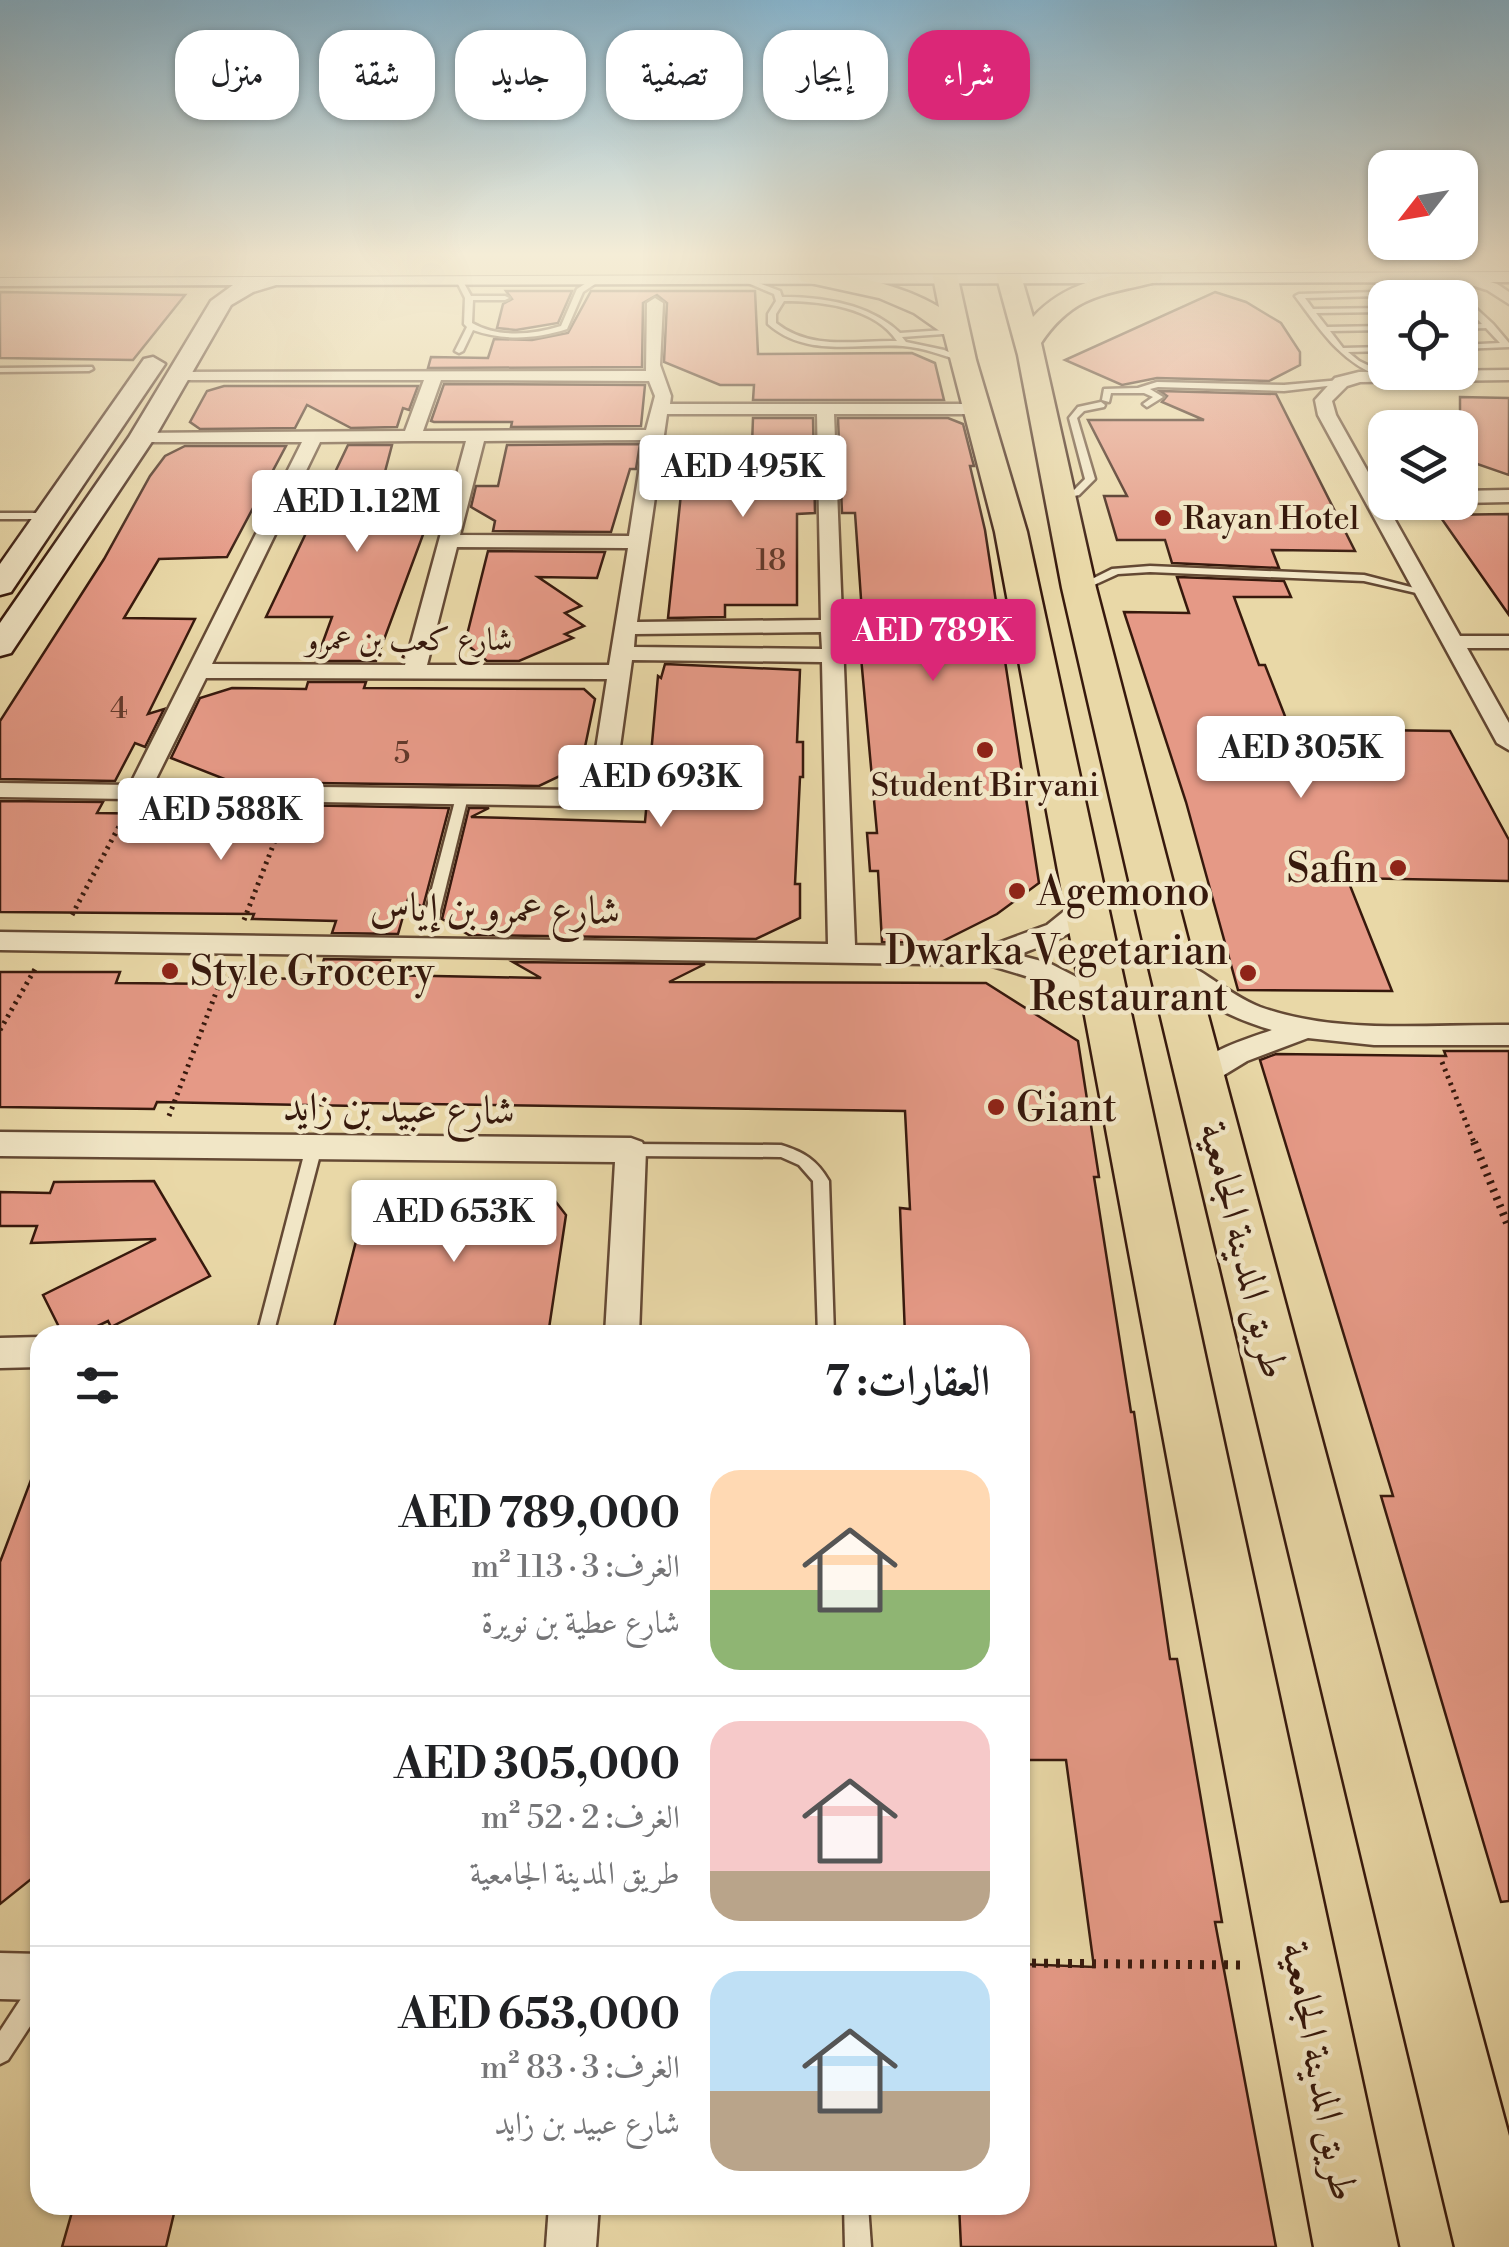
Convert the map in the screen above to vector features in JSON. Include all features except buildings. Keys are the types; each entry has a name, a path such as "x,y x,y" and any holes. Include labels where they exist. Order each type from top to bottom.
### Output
{"main road":[{"name":"طريق المدينة الجامعية","path":"963,357 1011,532 1356,2247"},
{"name":"طريق المدينة الجامعية","path":"1031,357 1079,588 1172,966 1497,2247"},
{"path":"1012,399 1031,463 1042,480 1063,498"}],"street":[{"path":"0,646 142,437 171,357"},
{"path":"0,586 49,516 175,357"},
{"path":"0,790 571,799 594,793 603,782 654,435 662,410 655,357"},
{"path":"168,365 434,377 655,376"},
{"path":"1478,375 1509,375"},
{"path":"412,436 434,377"},
{"path":"1368,380 1332,391 1327,415 1368,478"},
{"path":"662,410 977,410"},
{"path":"825,410 842,952"},
{"path":"142,437 654,435"},
{"path":"138,792 314,436"},
{"path":"414,672 476,436"},
{"path":"1478,497 1509,496"},
{"path":"1391,520 1424,592 1509,743"},
{"path":"448,540 639,542"},
{"path":"625,628 831,626"},
{"path":"1453,642 1509,642"},
{"name":"شارع كعب بن عمرو","path":"199,670 414,672 832,656"},
{"name":"شارع عمرو بن إياس","path":"989,956 1036,941 1087,906"},
{"name":"شارع عمرو بن إياس","path":"0,941 989,956 1050,975 1107,1005"},
{"path":"1172,966 1227,1006 1300,1031 1509,1035"},
{"path":"1201,1078 1236,1054 1300,1031"},
{"name":"شارع عبيد بن زايد","path":"0,1144 631,1150"},
{"path":"622,1325 631,1150"},
{"path":"0,1353 30,1352"},
{"path":"0,1976 30,1977"},
{"path":"571,2247 573,2215"}],"lane":[{"path":"0,370 89,370"},
{"path":"1140,389 1151,384 1332,391"},
{"path":"1063,498 1076,493 1090,479 1073,418 1082,409 1104,403 1108,391 1140,389 1154,393 1182,386"},
{"path":"1284,388 1332,391"},
{"path":"1147,404 1158,400 1154,393"},
{"path":"0,516 49,516"},
{"path":"1079,588 1116,571 1150,569 1385,581 1424,592"},
{"path":"430,923 462,797"},
{"path":"267,1325 314,1147"},
{"name":"شارع عبيد بن زايد","path":"631,1150 781,1151 798,1155 813,1165 821,1181 826,1325"},
{"path":"0,2052 30,2006"},
{"path":"856,2215 858,2247"}],"path":[{"path":"0,1030 138,792"},
{"path":"1430,1033 1509,1228"},
{"path":"1030,1963 1300,1966"}],"place":[{"name":"Rayan Hotel","path":"1163,518"},
{"name":"Student Biryani","path":"985,750"},
{"name":"Safin","path":"1398,868"},
{"name":"Agemono","path":"1017,891"},
{"name":"Style Grocery","path":"170,971"},
{"name":"Dwarka Vegetarian Restaurant","path":"1248,973"},
{"name":"Giant","path":"996,1107"}]}
